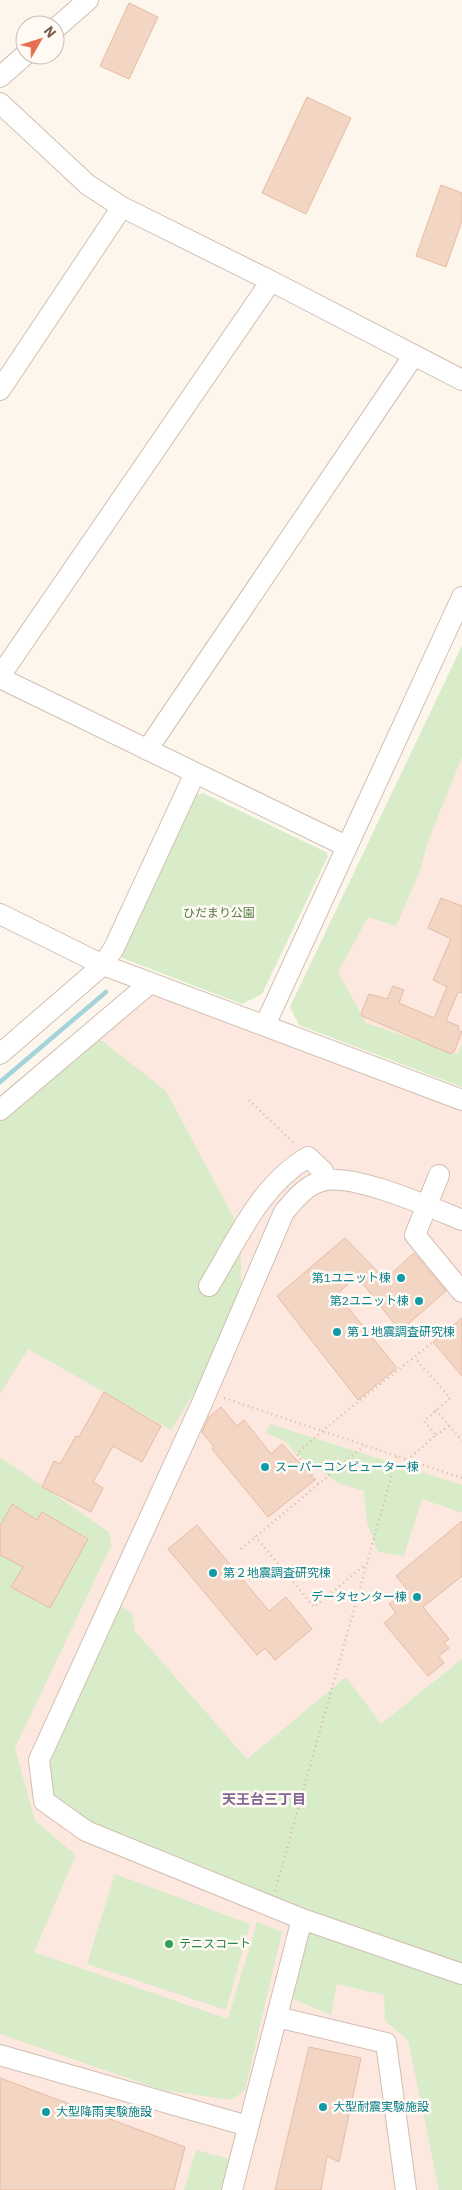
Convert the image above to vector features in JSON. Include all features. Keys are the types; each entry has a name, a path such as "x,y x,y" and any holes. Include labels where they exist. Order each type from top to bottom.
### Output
{"street":[{"path":"65,20 88,0"},
{"path":"0,77 15,64"},
{"path":"0,103 88,185 122,207 271,280 462,380"},
{"path":"0,390 122,207"},
{"path":"271,280 0,677 346,846"},
{"path":"147,750 414,355"},
{"path":"265,1025 462,597"},
{"path":"0,1054 103,965 114,948 196,773"},
{"path":"0,914 103,965 462,1100"},
{"path":"0,1110 150,983"},
{"path":"319,1164 284,1212 206,1392 39,1760 44,1801 86,1831 302,1918 462,1974"},
{"path":"209,1286 262,1198 291,1167 319,1164 347,1179 462,1220"},
{"path":"439,1175 415,1235 462,1292"},
{"path":"232,2190 302,1918"},
{"path":"277,2017 386,2043 406,2190"},
{"path":"0,2055 248,2126"}],"path":[{"path":"249,1100 319,1164"},
{"path":"318,1484 297,1454 322,1431 434,1342"},
{"path":"415,1358 450,1398 424,1421 436,1435"},
{"path":"206,1392 462,1478"},
{"path":"436,1410 462,1441"},
{"path":"407,1460 449,1426"},
{"path":"241,1549 365,1445"},
{"path":"271,1906 397,1456"},
{"path":"256,1536 314,1607 367,1563"}],"shaded area":[{"path":"462,646 462,1087 299,1025 290,1007"},
{"path":"157,995 462,1111 462,2190 0,2190 0,1118 143,996"}],"green space":[{"path":"462,646 462,757 428,841 420,871 396,926 368,917 338,972 366,1023 458,1054 462,1044 462,1087 299,1025 290,1007"},
{"name":"ひだまり公園","path":"203,793 326,852 328,856 262,994 242,1004 122,958 120,947 194,796"},
{"path":"96,1036 166,1091 241,1231 241,1316 171,1430 28,1349 0,1394 0,1118"},
{"path":"270,1424 462,1485 462,1513 422,1499 404,1556 378,1552 367,1523 364,1491 338,1483 297,1454 285,1441 266,1433"},
{"path":"0,1457 109,1532 111,1546 15,1748 35,1821 76,1855 34,1952 228,2019 257,1922 282,1932 245,2090 232,2100 162,2090 0,2034"},
{"path":"106,1596 132,1613 135,1631 247,1759 346,1677 381,1724 462,1659 462,2190 439,2190 408,2040 385,2021 384,1995 337,1984 331,2015 284,1995 306,1927 79,1829 56,1807 45,1765"},
{"name":"テニスコート","path":"115,1874 250,1924 226,2010 87,1964"},
{"path":"196,2150 237,2161 228,2190 184,2190"}],"building":[{"path":"129,3 158,17 129,79 100,66"},
{"path":"307,97 351,118 306,214 262,193"},
{"path":"441,185 462,193 462,221 446,267 416,256"},
{"path":"441,898 462,906 462,993 458,992 446,1021 459,1026 458,1029 462,1032 454,1052 452,1051 451,1054 362,1016 361,1013 369,994 387,999 393,986 404,990 399,1003 434,1018 447,987 433,980 451,939 428,928"},
{"name":"第１地震調査研究棟","path":"345,1238 385,1279 414,1253 446,1291 400,1331 357,1276 337,1294 397,1368 358,1400 277,1296"},
{"path":"462,1318 462,1376 433,1342"},
{"path":"104,1392 161,1426 142,1462 113,1446 93,1482 103,1488 91,1512 42,1487 54,1461 60,1464 76,1436 79,1437"},
{"name":"スーパーコンピューター棟","path":"221,1407 237,1426 244,1420 271,1454 282,1444 315,1480 268,1517 212,1449 214,1447 202,1432 209,1417"},
{"path":"12,1504 37,1520 42,1512 88,1539 50,1608 11,1587 23,1567 0,1555 0,1526"},
{"name":"データセンター棟","path":"462,1521 462,1576 423,1607 449,1639 444,1643 449,1648 439,1656 444,1663 428,1676 384,1623 396,1613 389,1604 407,1589 396,1576"},
{"name":"第２地震調査研究棟","path":"197,1525 269,1611 286,1597 312,1629 275,1660 265,1648 257,1655 168,1549"},
{"name":"大型耐震実験施設","path":"309,2047 361,2058 339,2162 327,2156 321,2190 275,2190"},
{"name":"大型降雨実験施設","path":"0,2078 185,2147 174,2190 0,2190"}],"waterway":[{"path":"0,1082 106,992"}],"place":[{"name":"第1ユニット棟","path":"401,1278"},
{"name":"第2ユニット棟","path":"419,1301"},
{"name":"第１地震調査研究棟","path":"337,1332"},
{"name":"スーパーコンピューター棟","path":"265,1467"},
{"name":"第２地震調査研究棟","path":"213,1573"},
{"name":"データセンター棟","path":"417,1597"},
{"name":"テニスコート","path":"169,1944"},
{"name":"大型耐震実験施設","path":"323,2107"},
{"name":"大型降雨実験施設","path":"46,2112"}],"district":[{"name":"天王台三丁目","path":"264,1799"}]}
